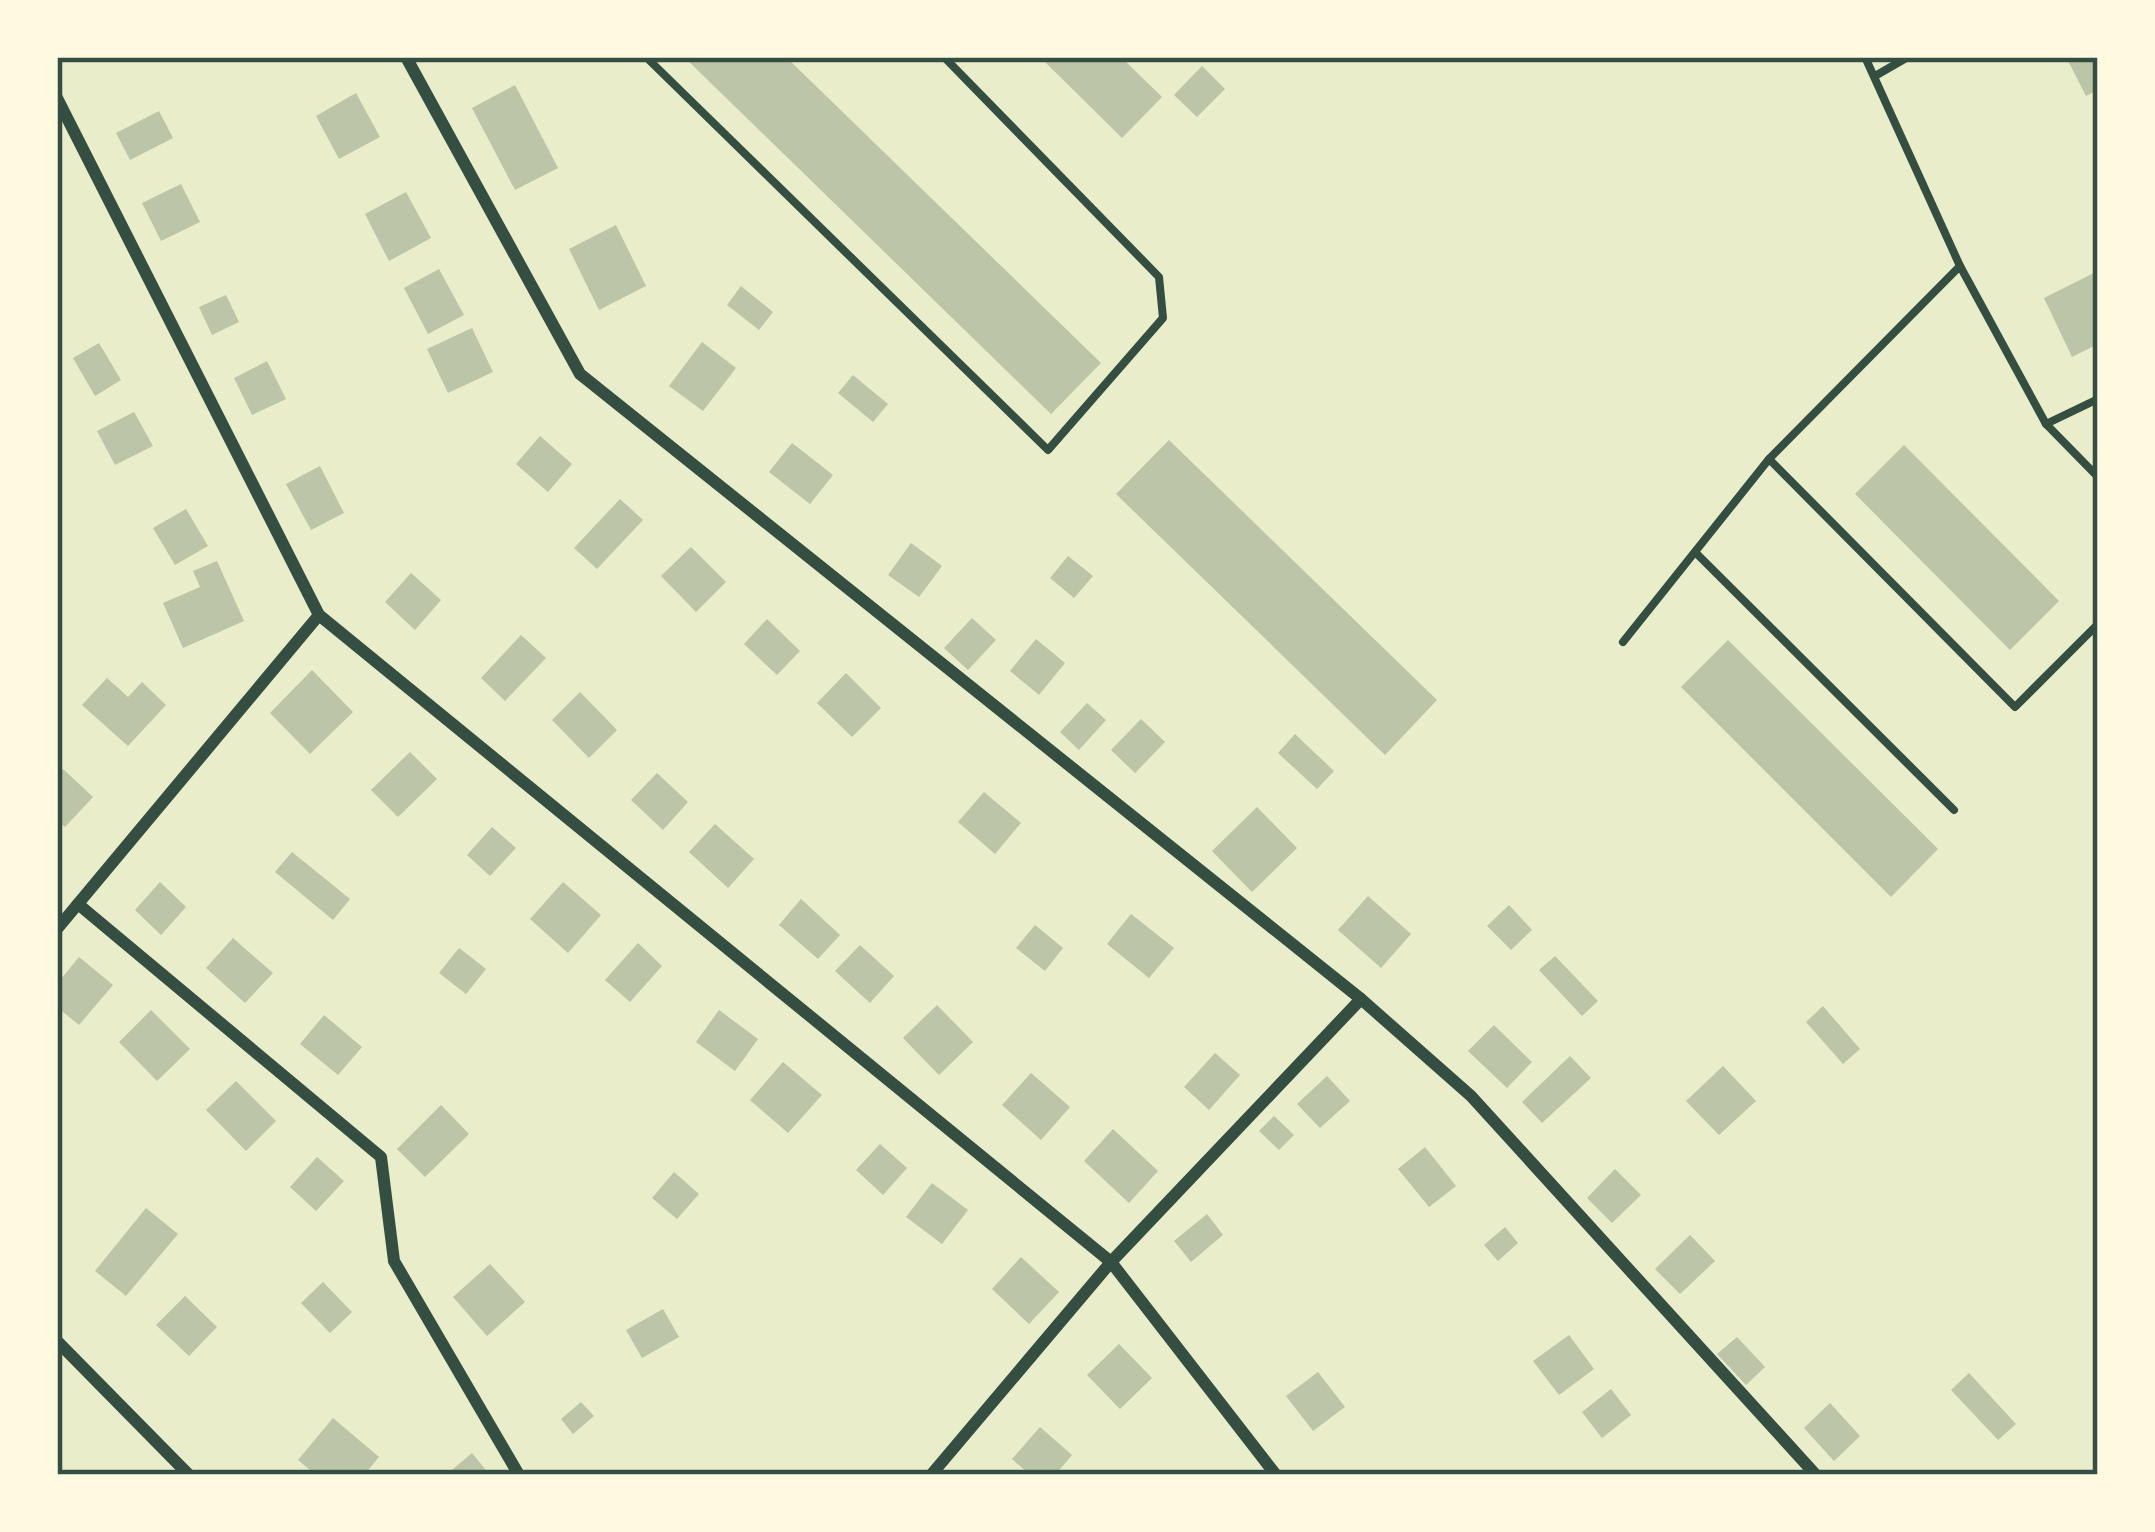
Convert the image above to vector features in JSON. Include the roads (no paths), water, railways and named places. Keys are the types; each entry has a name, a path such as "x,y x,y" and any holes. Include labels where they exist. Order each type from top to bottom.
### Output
{"street":[{"path":"406,57 580,374 1361,999 1471,1096 1816,1475"},
{"path":"57,98 319,615 1111,1262 1276,1475"},
{"path":"57,928 319,615"},
{"path":"78,904 381,1157 394,1261 519,1475"},
{"path":"931,1475 1111,1262 1361,999"},
{"path":"57,1341 189,1475"}],"lane":[{"path":"646,57 1048,450 1163,317 1159,277 944,57"},
{"path":"1865,57 1960,266 2046,424 2098,477"},
{"path":"1875,76 1908,57"},
{"path":"1623,642 1769,459 1960,266"},
{"path":"2046,424 2098,399"},
{"path":"1769,459 2015,707 2097,626"},
{"path":"1697,554 1954,810"}]}
